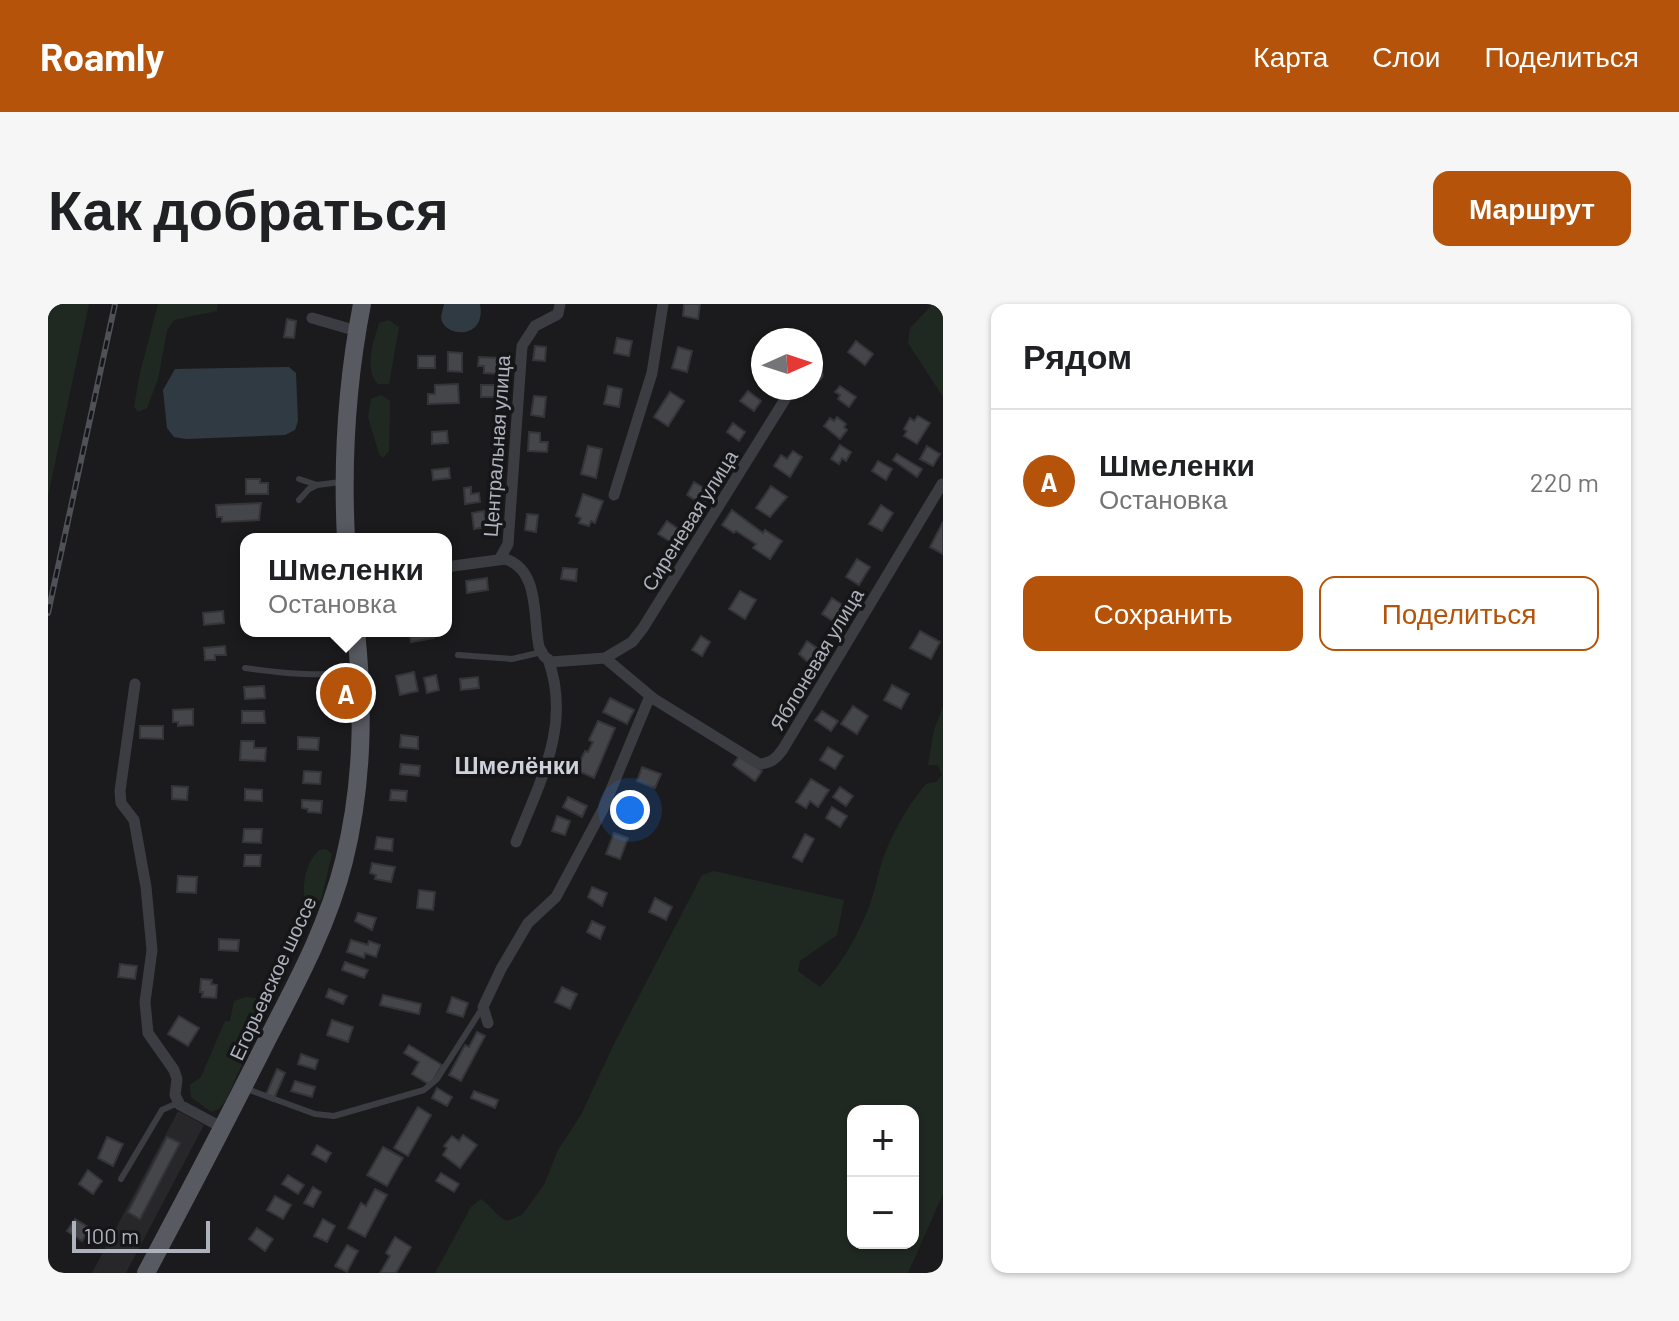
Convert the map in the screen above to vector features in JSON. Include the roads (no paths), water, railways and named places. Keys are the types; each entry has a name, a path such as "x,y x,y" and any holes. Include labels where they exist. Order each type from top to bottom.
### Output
{"main road":[{"path":"346,533 344,482 349,396 362,304"},
{"name":"Егорьевское шоссе","path":"146,1273 244,1087 328,915 341,874 359,778 362,736 357,637"}],"street":[{"name":"Центральная улица","path":"499,560 508,544 522,346 535,326 558,314 560,304"},
{"path":"614,495 652,373 663,304"},
{"path":"312,318 357,331"},
{"name":"Сиреневая улица","path":"605,658 632,642 643,628 786,400"},
{"name":"Яблоневая улица","path":"605,658 650,696 759,764 777,758 942,484"},
{"path":"452,566 499,560 513,562 532,588 535,629 556,682 556,735 516,842"},
{"path":"545,656 560,663 605,658"},
{"path":"135,684 120,791 121,803 134,820 148,901 152,950 145,1002 148,1033 174,1070 177,1079 175,1095 180,1105 223,1128"},
{"path":"488,1023 483,1007 501,969 528,923 556,897 603,809 650,696"}],"lane":[{"path":"299,479 317,485"},
{"path":"299,500 317,485 344,482"},
{"path":"458,655 512,659 545,656"},
{"path":"245,668 331,675 360,671"},
{"path":"244,1087 315,1114 334,1116 424,1090 437,1079 483,1007"},
{"path":"121,1179 162,1110 180,1105"}],"railway":[{"path":"48,613 115,304"}],"place":[{"name":"Шмеленки","path":"346,693"}],"district":[{"name":"Шмелёнки","path":"517,764"}]}
